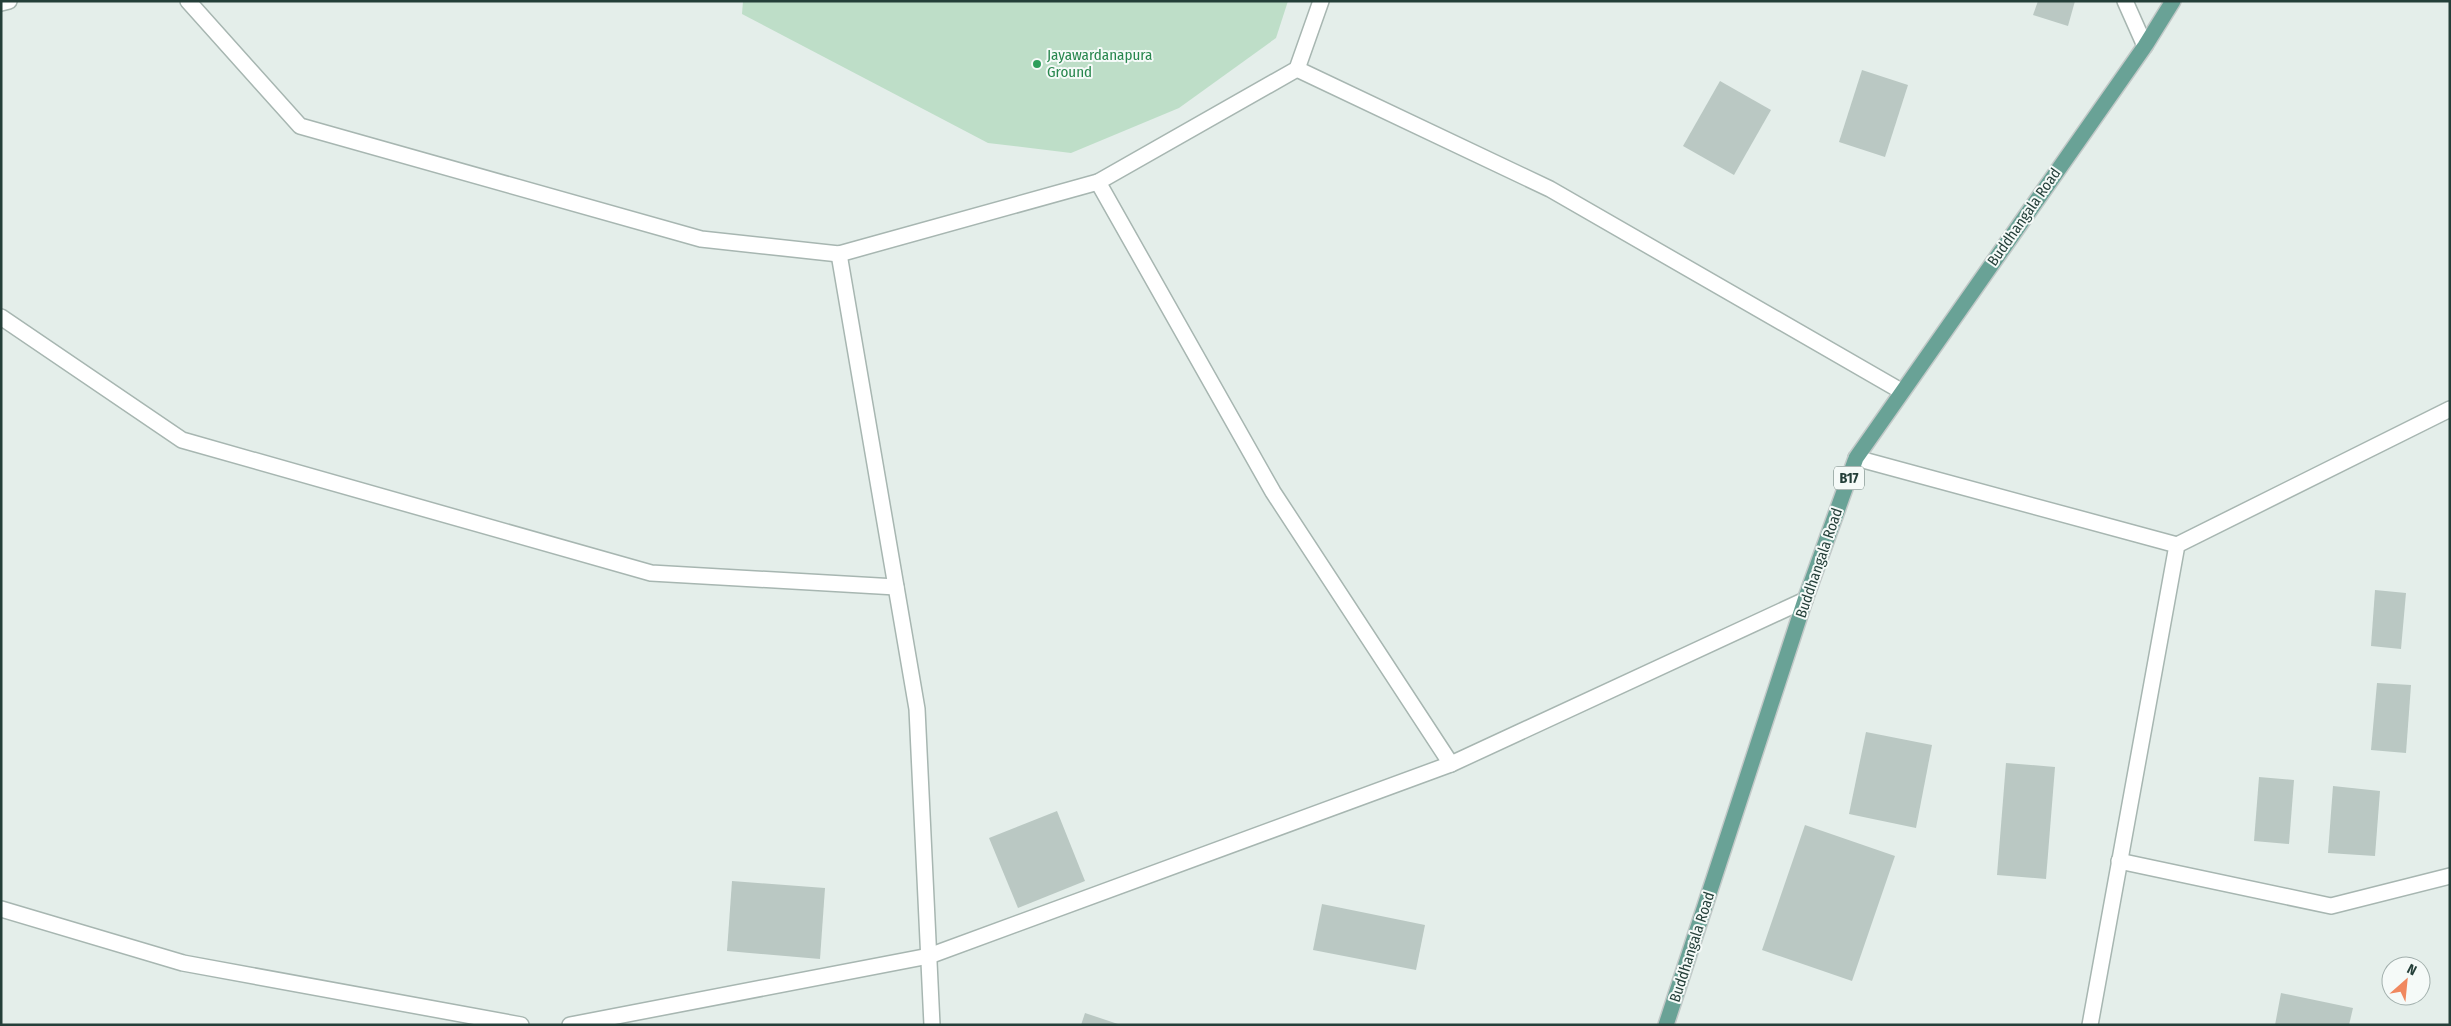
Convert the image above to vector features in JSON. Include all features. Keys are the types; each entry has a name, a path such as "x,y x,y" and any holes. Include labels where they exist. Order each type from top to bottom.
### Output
{"main road":[{"name":"Buddhangala Road","path":"1666,1025 1805,600 1856,458 1901,391 2145,46 2173,1"}],"street":[{"path":"1,3 9,1"},
{"path":"188,1 300,126 701,238 839,254 1098,182 1297,70 1321,1"},
{"path":"2125,1 2145,46"},
{"path":"1297,70 1550,190 1901,391"},
{"path":"1098,182 1273,492 1451,764"},
{"path":"839,254 917,709 932,1025"},
{"path":"1,316 182,440 651,573 896,588"},
{"path":"1856,458 2177,545 2450,409"},
{"path":"2090,1025 2177,545"},
{"path":"570,1025 929,956 1451,764 1805,600"},
{"path":"2119,862 2331,906 2450,876"},
{"path":"1,909 183,963 520,1025"}],"green space":[{"name":"Jayawardanapura Ground","path":"743,1 1288,1 1276,38 1179,108 1071,153 988,143 742,14"}],"building":[{"path":"2038,1 2075,1 2068,26 2033,15"},
{"path":"1862,70 1908,85 1885,157 1839,142"},
{"path":"1720,81 1771,110 1734,175 1683,146"},
{"path":"2375,590 2406,593 2401,649 2371,646"},
{"path":"2377,683 2411,685 2406,753 2371,750"},
{"path":"1866,732 1932,745 1916,828 1849,814"},
{"path":"2006,763 2055,767 2046,879 1997,875"},
{"path":"2259,777 2294,780 2289,844 2254,841"},
{"path":"2333,786 2380,791 2375,856 2328,853"},
{"path":"1057,811 1085,881 1018,908 989,838"},
{"path":"1805,825 1895,856 1852,981 1762,950"},
{"path":"732,881 825,888 820,959 727,951"},
{"path":"1322,904 1425,925 1416,970 1313,950"},
{"path":"2281,993 2353,1008 2349,1025 2275,1025"},
{"path":"1085,1013 1118,1024 1118,1025 1081,1025"}],"place":[{"name":"Jayawardanapura Ground","path":"1037,64"}]}
